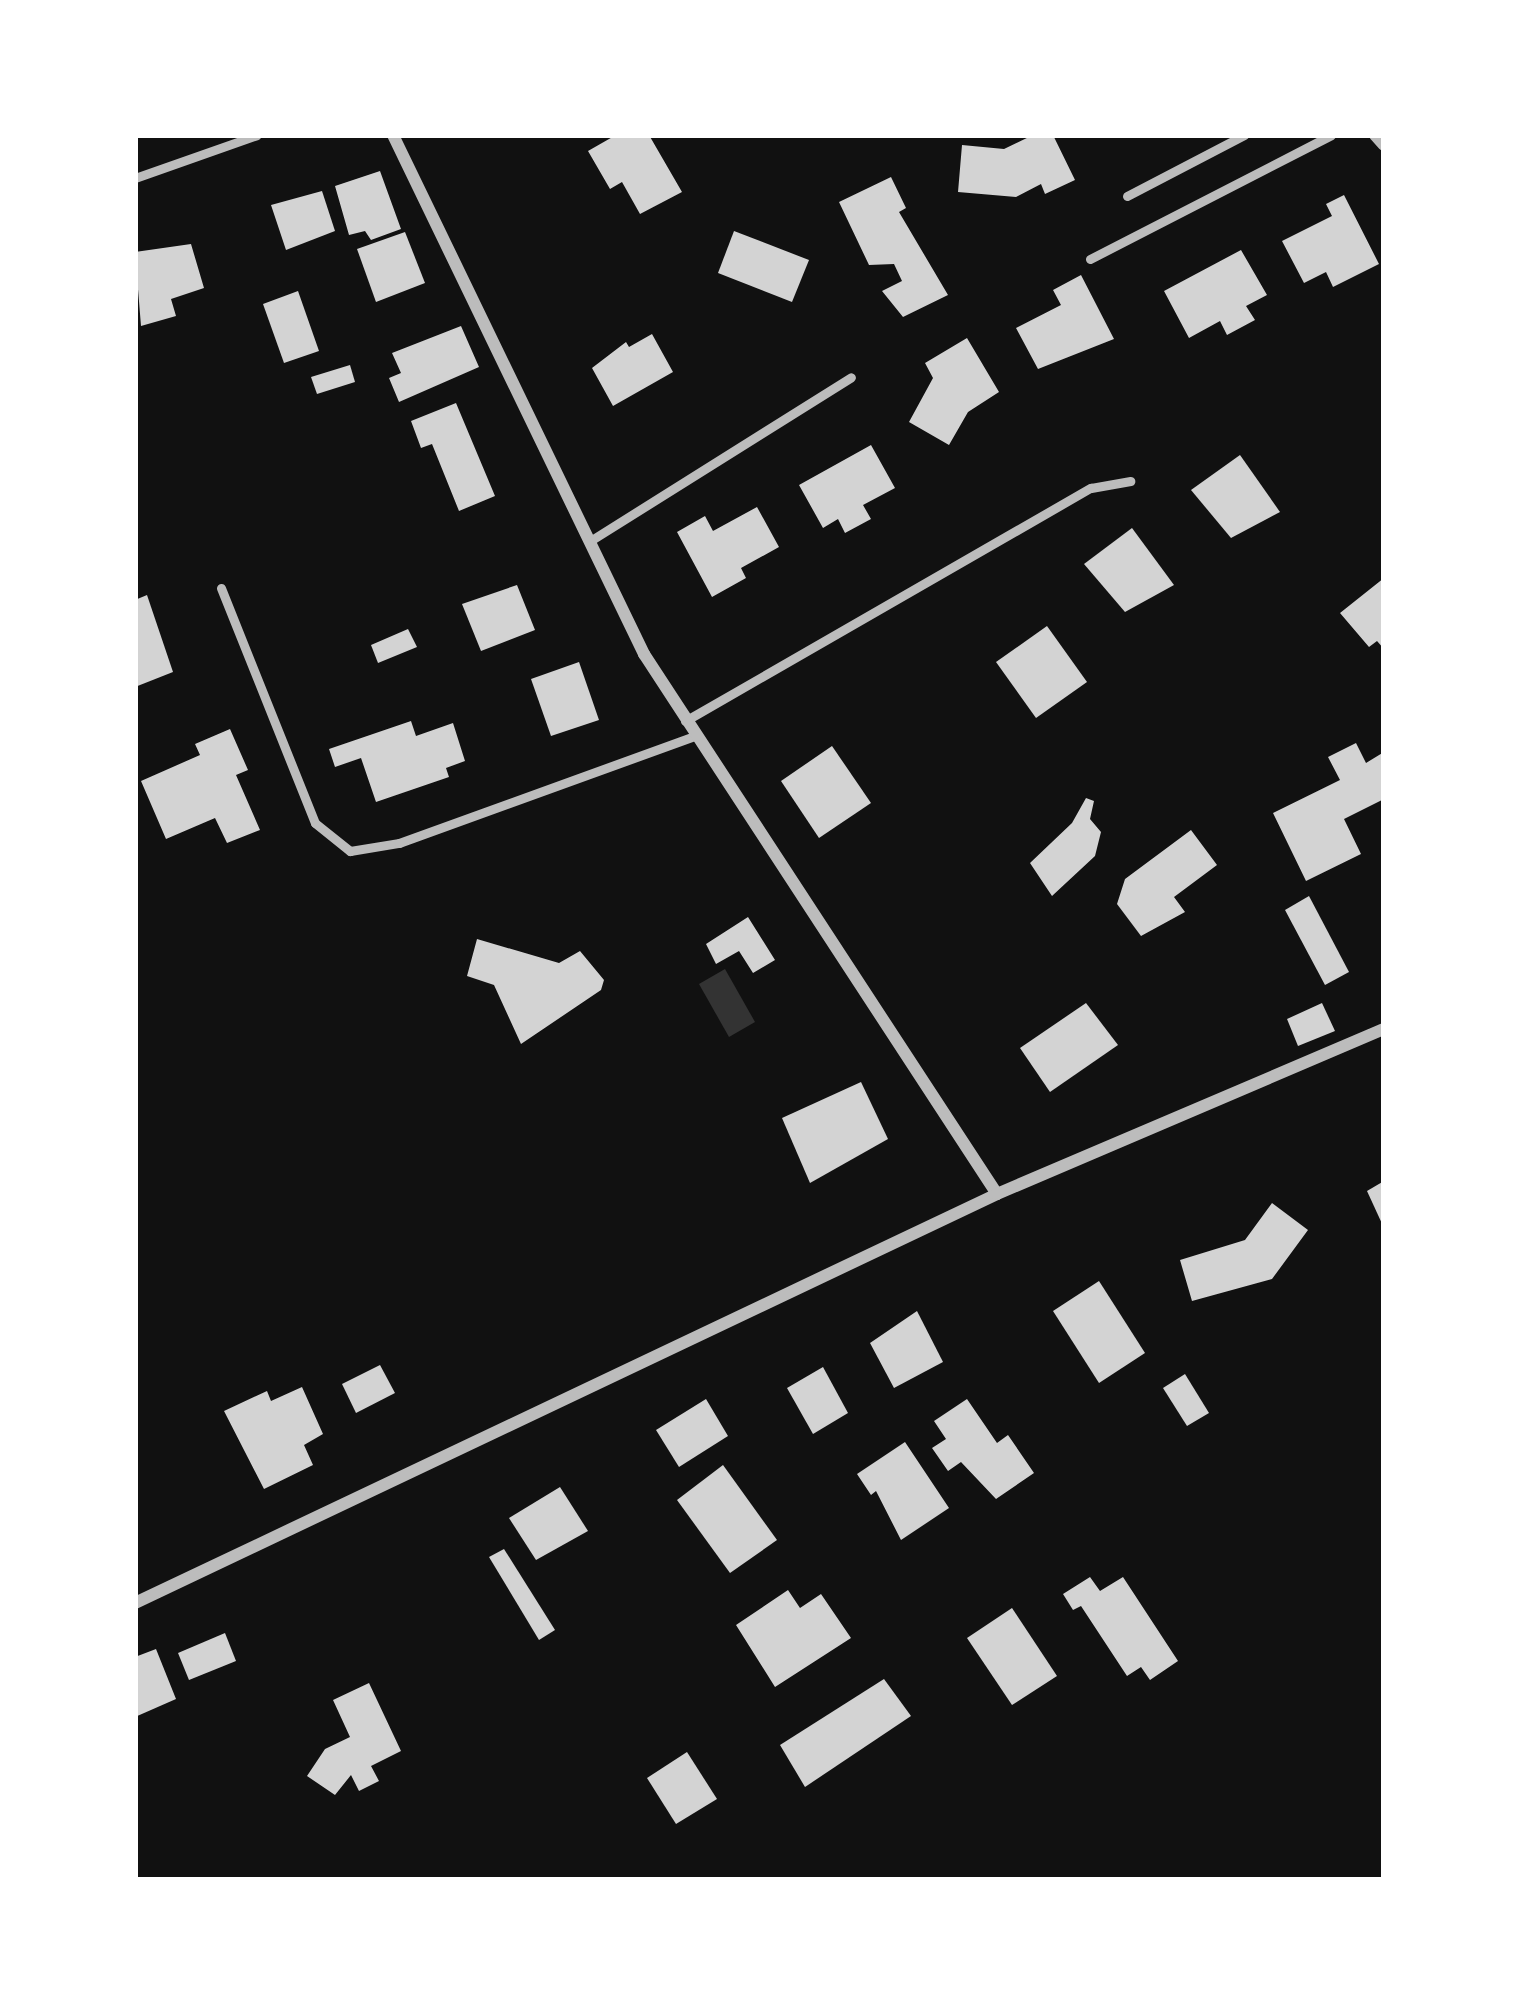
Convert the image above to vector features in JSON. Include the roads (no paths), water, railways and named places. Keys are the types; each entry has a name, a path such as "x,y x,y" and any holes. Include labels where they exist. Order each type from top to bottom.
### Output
{"street":[{"path":"393,135 590,541 685,721 997,1194"},
{"path":"1375,135 1384,145"},
{"path":"135,1603 997,1194 1384,1029"}],"lane":[{"path":"135,178 256,135"},
{"path":"1127,196 1244,135"},
{"path":"1090,259 1331,135"},
{"path":"590,541 851,377"},
{"path":"685,721 1091,488 1130,481"},
{"path":"221,588 315,823 350,851 399,843 694,736"}]}
